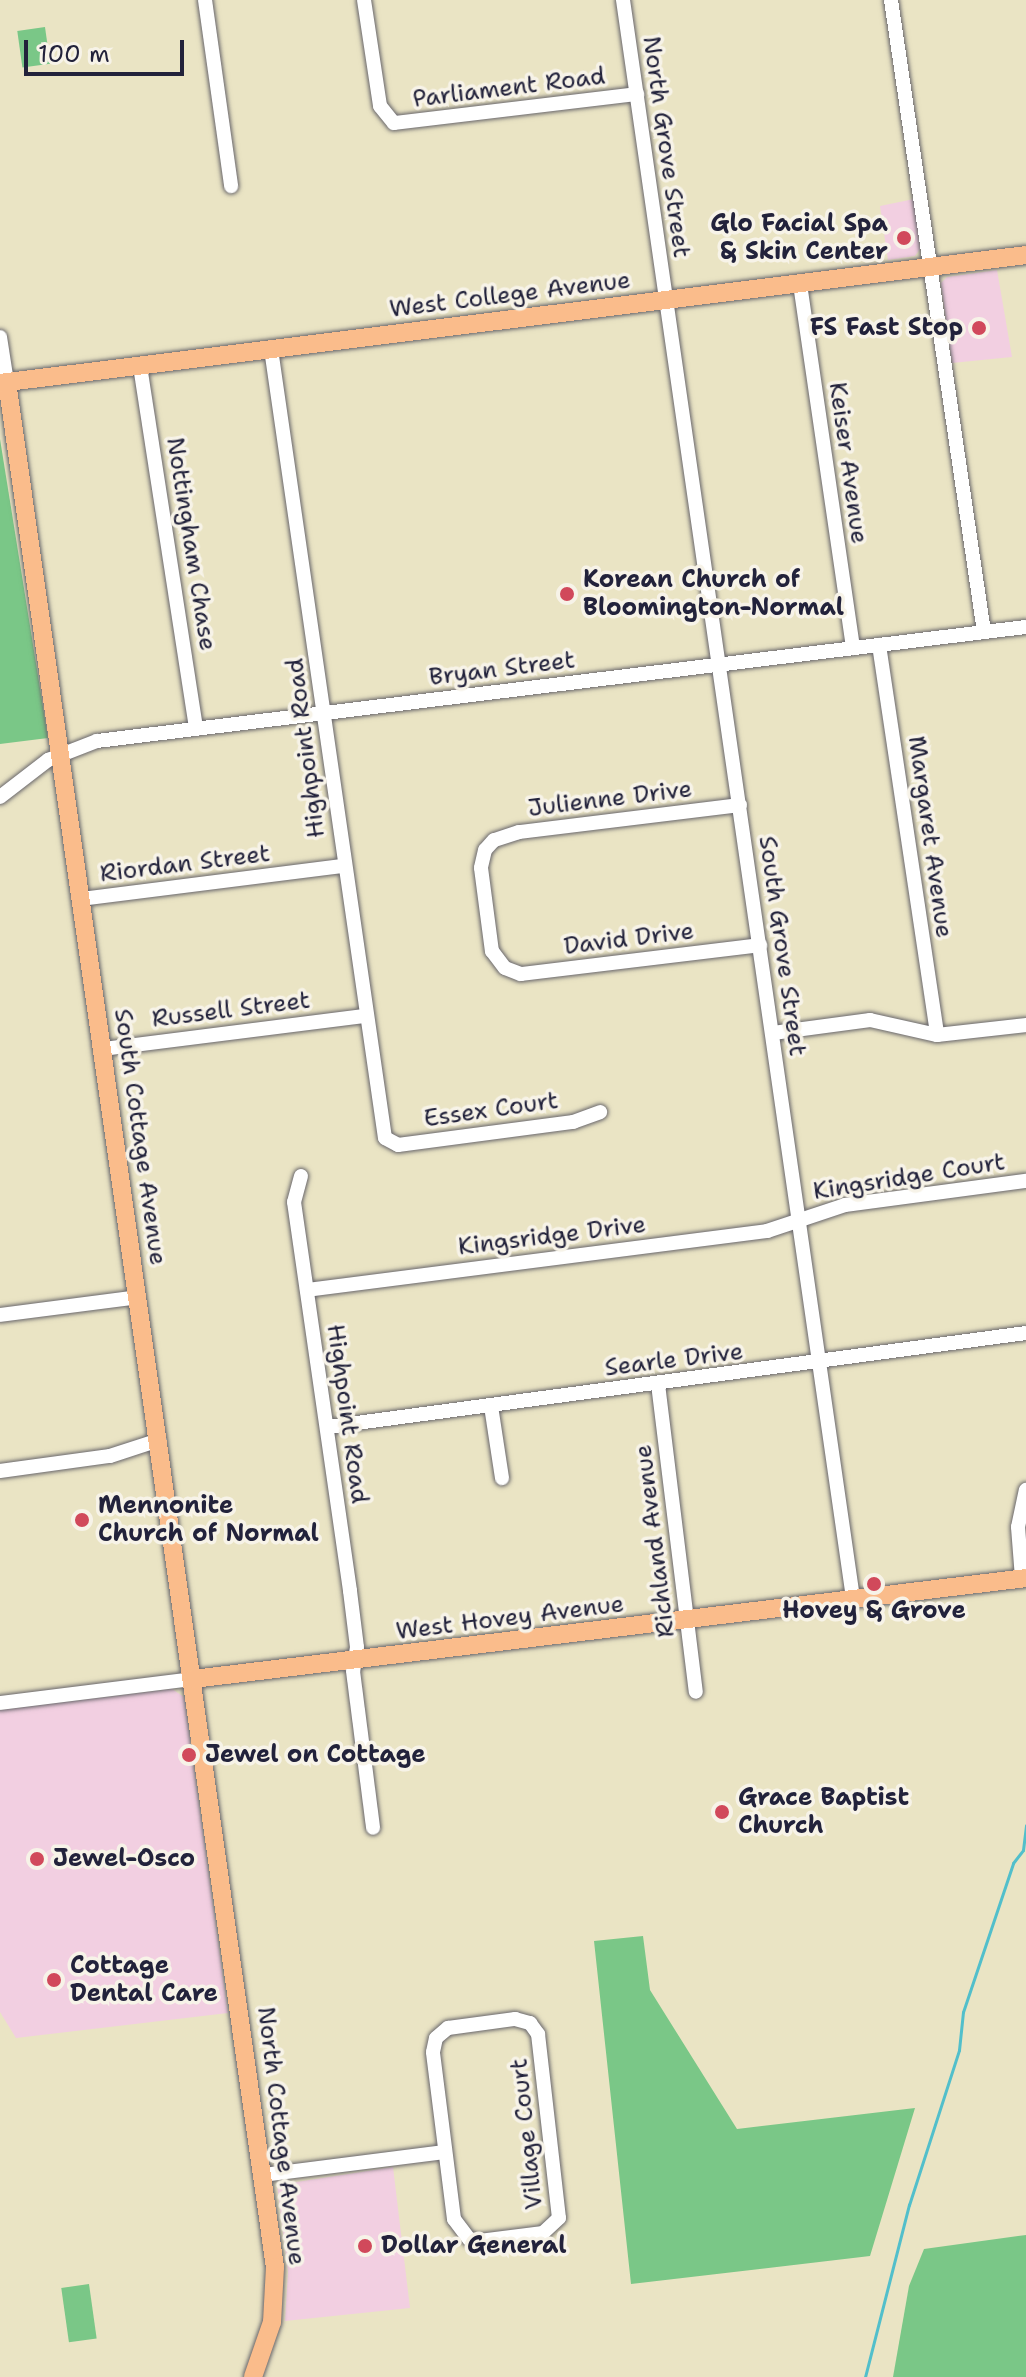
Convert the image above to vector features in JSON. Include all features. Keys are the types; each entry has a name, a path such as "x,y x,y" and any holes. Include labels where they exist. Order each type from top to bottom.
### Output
{"main road":[{"name":"West College Avenue","path":"3,383 1026,255"},
{"name":"South Cottage Avenue","path":"3,383 60,754 225,1898"},
{"name":"West Hovey Avenue","path":"193,1679 1024,1578"},
{"name":"North Cottage Avenue","path":"225,1898 263,2175 275,2299 263,2357 253,2377"}],"street":[{"path":"205,0 231,186"},
{"name":"Parliament Road","path":"364,0 380,106 387,120 401,123 637,94"},
{"name":"North Grove Street","path":"623,0 665,300"},
{"path":"891,0 984,632"},
{"name":"Keiser Avenue","path":"800,284 853,648"},
{"name":"South Grove Street","path":"665,300 853,1599"},
{"path":"0,337 3,383"},
{"name":"Highpoint Road","path":"271,349 315,634 321,714 343,866 387,1140"},
{"name":"Nottingham Chase","path":"140,366 196,729"},
{"name":"Bryan Street","path":"0,797 27,773 60,754 97,741 1026,627"},
{"name":"Margaret Avenue","path":"879,645 937,1035"},
{"name":"Julienne Drive","path":"505,968 492,951 488,923 481,868 489,845 519,832 740,805"},
{"name":"Riordan Street","path":"81,899 343,866"},
{"name":"David Drive","path":"505,968 521,974 760,945"},
{"name":"Russell Street","path":"103,1049 365,1016"},
{"path":"773,1033 870,1020 937,1035 1026,1025"},
{"name":"Essex Court","path":"387,1140 398,1145 557,1124 600,1112"},
{"name":"Highpoint Road","path":"301,1176 294,1202 327,1427 373,1828"},
{"name":"Kingsridge Court","path":"800,1218 845,1205 1026,1181"},
{"name":"Kingsridge Drive","path":"307,1290 767,1231 800,1218"},
{"path":"0,1315 138,1297"},
{"name":"Searle Drive","path":"327,1427 1026,1333"},
{"name":"Richland Avenue","path":"658,1384 690,1621 696,1692"},
{"path":"491,1406 502,1478"},
{"path":"0,1471 110,1456 159,1440"},
{"path":"1024,1578 1018,1527 1026,1490"},
{"name":"West Hovey Avenue","path":"0,1703 193,1679"},
{"name":"Village Court","path":"515,2019 530,2023 538,2034 561,2208 554,2227 543,2233 469,2239 454,2219 444,2152 433,2052 436,2038 448,2028 515,2019"},
{"path":"263,2175 444,2152"}],"shaded area":[{"path":"914,199 920,249 915,256 888,260 880,206"},
{"path":"997,270 1012,357 952,363 941,283 947,277"},
{"path":"172,1689 184,1697 228,2013 16,2038 0,2012 0,1710"},
{"path":"393,2167 410,2308 285,2321 288,2272 277,2185"}],"green space":[{"path":"45,27 50,64 22,68 17,31"},
{"path":"0,439 48,738 0,744"},
{"path":"643,1936 650,1990 737,2129 915,2108 870,2256 631,2284 594,1941"},
{"path":"1026,2235 1026,2377 893,2377 909,2286 924,2249"},
{"path":"89,2284 97,2338 69,2342 61,2288"}],"waterway":[{"path":"865,2377 909,2205 959,2050 963,2012 1013,1863 1023,1850 1026,1825"}],"place":[{"name":"Glo Facial Spa & Skin Center","path":"904,238"},
{"name":"FS Fast Stop","path":"979,328"},
{"name":"Korean Church of Bloomington-Normal","path":"567,594"},
{"name":"Mennonite Church of Normal","path":"82,1520"},
{"name":"Hovey & Grove","path":"874,1584"},
{"name":"Jewel on Cottage","path":"189,1755"},
{"name":"Grace Baptist Church","path":"722,1812"},
{"name":"Jewel-Osco","path":"37,1859"},
{"name":"Cottage Dental Care","path":"54,1980"},
{"name":"Dollar General","path":"365,2246"}]}
